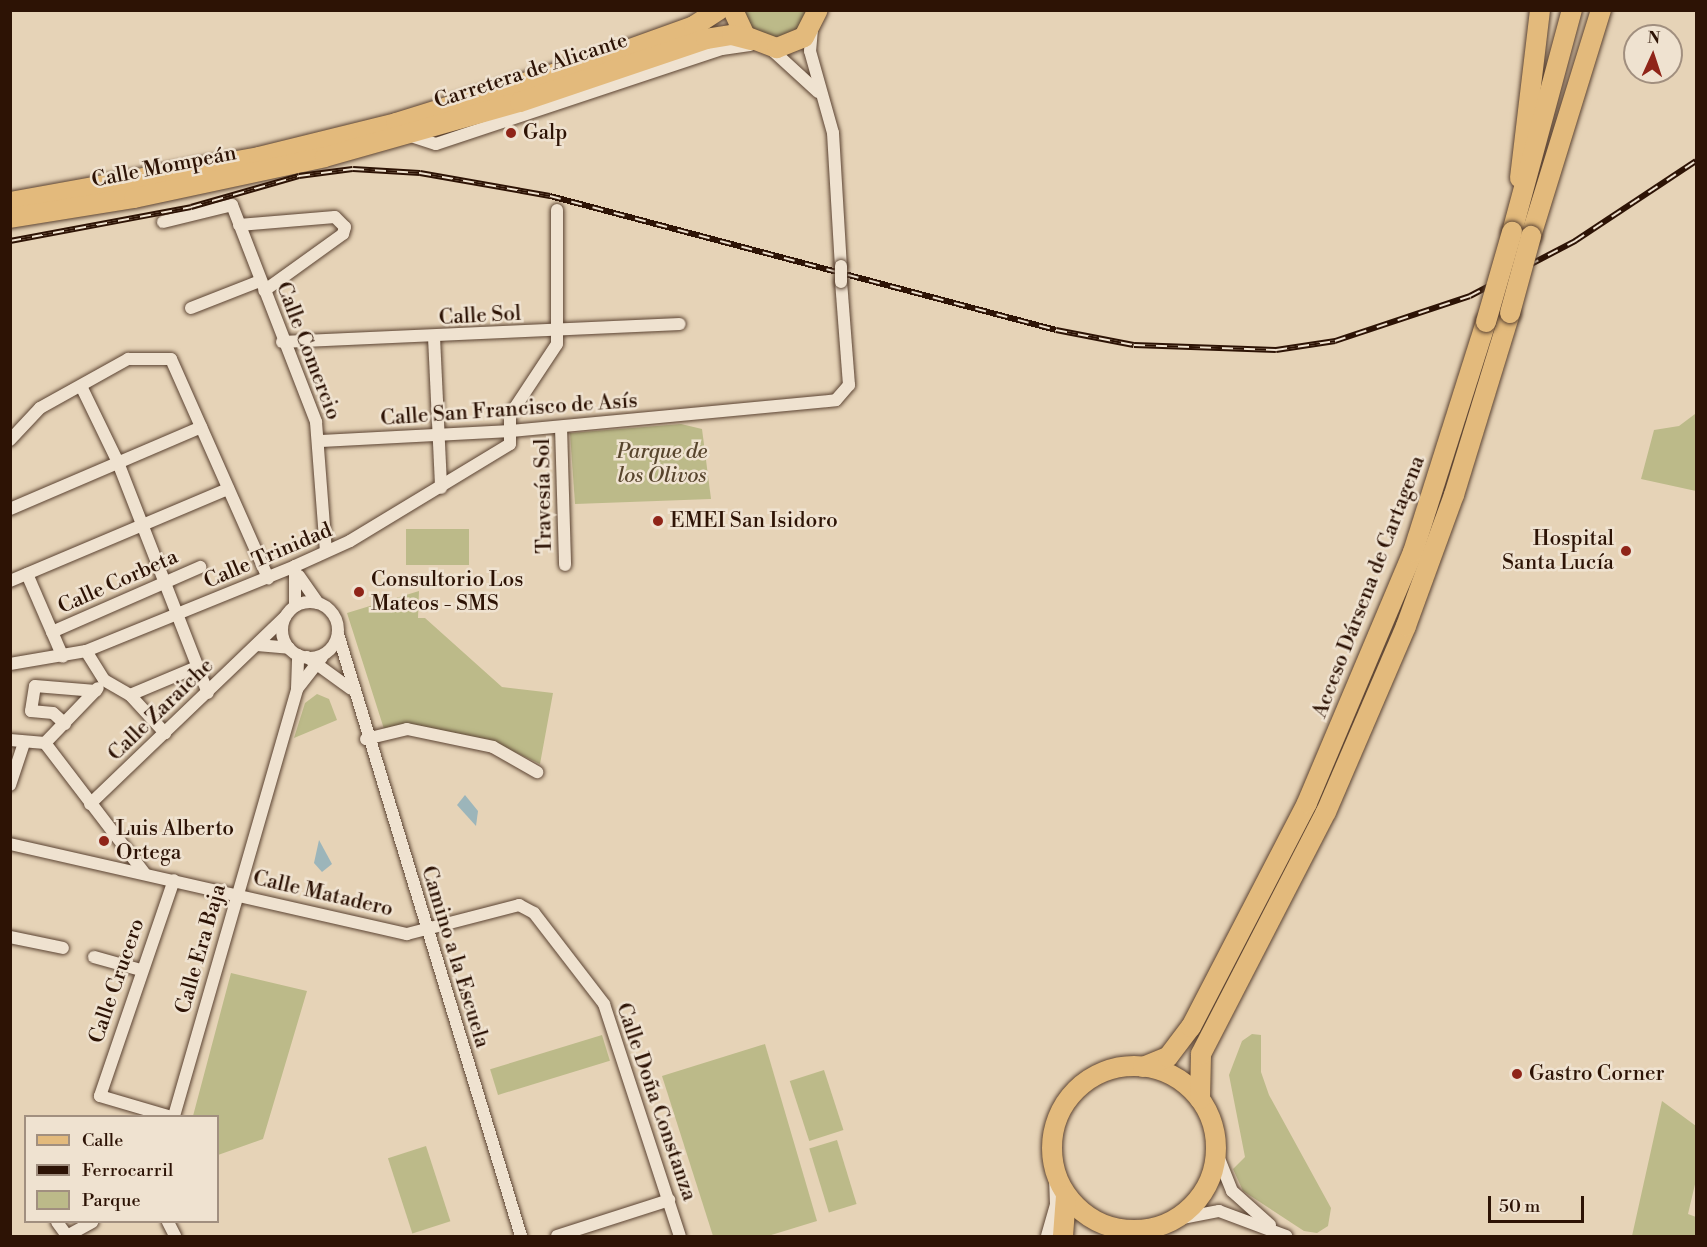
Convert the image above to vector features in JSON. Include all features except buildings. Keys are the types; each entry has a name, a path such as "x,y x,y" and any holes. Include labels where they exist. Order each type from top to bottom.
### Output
{"main road":[{"name":"Carretera de Alicante","path":"323,150 694,26 720,10"},
{"path":"733,10 761,45 798,41 818,17"},
{"path":"1512,232 1540,10"},
{"name":"Acceso Dársena de Cartagena","path":"1143,1067 1168,1057 1191,1028 1311,794 1413,552 1486,322 1572,10"},
{"path":"1550,168 1586,10"},
{"path":"1200,1099 1201,1054 1305,854 1406,626 1454,495 1510,313 1550,168 1601,10"},
{"name":"Carretera de Alicante","path":"323,150 408,135 706,39 732,35 761,45"},
{"name":"Calle Mompeán","path":"10,202 323,150"},
{"name":"Calle Mompeán","path":"10,218 146,196 323,150"},
{"path":"1143,1067 1175,1077 1200,1099 1211,1118 1216,1151 1208,1185 1177,1218 1159,1227 1110,1233 1066,1196 1055,1172 1052,1140 1067,1100 1101,1073 1143,1067"},
{"path":"1063,1236 1066,1196"}],"street":[{"name":"Calle San Francisco de Asís","path":"321,441 511,431 699,416 836,400 849,385 833,133 819,93 809,47 818,17"},
{"path":"761,45 819,93"},
{"name":"Calle Comercio","path":"163,222 232,205 321,441 326,551"},
{"name":"Travesía Sol","path":"511,431 510,415 554,352 557,332 557,210"},
{"path":"191,308 262,286 280,284 309,255 343,234 345,227 335,217 239,225"},
{"name":"Calle Sol","path":"282,342 557,332 680,324"},
{"path":"434,337 441,488"},
{"path":"10,440 40,408 128,359 171,359 268,578"},
{"path":"81,386 117,459 208,693"},
{"path":"10,509 117,459 201,427"},
{"name":"Travesía Sol","path":"561,427 565,565"},
{"name":"Calle Trinidad","path":"10,664 63,657 86,651 268,578 297,571 326,551 441,488 510,444 511,431"},
{"path":"10,580 228,489"},
{"name":"Calle Corbeta","path":"52,632 200,567"},
{"path":"297,571 318,603 336,621 338,634 322,658"},
{"path":"297,571 295,606 285,617 282,627 298,653"},
{"path":"27,574 63,657"},
{"path":"295,606 318,603"},
{"name":"Calle Zaraiche","path":"90,804 285,617"},
{"name":"Camino a la Escuela","path":"338,634 366,739 521,1236"},
{"path":"257,645 322,658 351,689"},
{"path":"86,651 104,680 130,694 165,733"},
{"name":"Calle Era Baja","path":"174,1115 297,689 298,653"},
{"name":"Calle Era Baja","path":"297,689 322,658"},
{"path":"130,694 196,667"},
{"path":"10,740 24,743 45,742 65,724 104,680"},
{"path":"65,724 53,712 31,711 35,686 96,691"},
{"path":"366,739 407,729 493,747 537,772"},
{"path":"45,742 145,874"},
{"path":"10,785 24,743"},
{"name":"Calle Matadero","path":"10,844 407,934 428,933 519,905"},
{"name":"Calle Crucero","path":"165,1115 100,1096 141,970 174,880"},
{"name":"Calle Doña Constanza","path":"519,905 546,922 604,1004 680,1236"},
{"path":"10,937 63,948"},
{"path":"94,957 141,970"},
{"path":"1216,1151 1226,1181 1240,1201 1286,1236"},
{"path":"1047,1236 1056,1205 1055,1172"},
{"path":"557,1236 669,1200"},
{"path":"1177,1218 1228,1213 1286,1236"},
{"path":"58,1223 67,1236 89,1223"},
{"path":"1138,1236 1159,1227"}],"green space":[{"path":"733,11 818,11 815,21 770,48"},
{"path":"1695,414 1696,491 1641,479 1654,430 1679,426"},
{"name":"Parque de los Olivos","path":"681,424 702,429 711,499 575,504 570,433"},
{"path":"406,529 469,529 469,565 406,565"},
{"path":"419,591 418,618 425,618 502,687 553,693 540,764 490,740 410,724 384,729 347,613"},
{"path":"317,694 329,699 337,720 294,738 305,703"},
{"path":"231,973 307,991 263,1139 219,1155 219,1115 193,1115"},
{"path":"1252,1034 1261,1035 1261,1072 1269,1095 1331,1208 1328,1226 1317,1233 1304,1231 1243,1191 1233,1169 1245,1157 1229,1075 1242,1041"},
{"path":"602,1035 610,1061 498,1095 490,1069"},
{"path":"765,1044 817,1221 768,1236 713,1236 662,1076"},
{"path":"824,1070 843,1130 809,1141 790,1081"},
{"path":"1662,1101 1696,1126 1696,1180 1688,1214 1696,1217 1695,1236 1632,1236"},
{"path":"837,1140 857,1204 829,1213 809,1148"},
{"path":"426,1146 450,1221 412,1233 388,1158"}],"water":[{"path":"465,795 478,811 476,826 457,805"},
{"path":"319,840 332,864 322,872 314,863"}],"railway":[{"path":"10,241 191,207 299,176 353,169 420,173 550,196 1056,330 1134,345 1276,350 1335,341 1470,296 1575,241 1696,161"}],"place":[{"name":"Galp","path":"511,133"},
{"name":"EMEI San Isidoro","path":"658,521"},
{"name":"Hospital Santa Lucía","path":"1626,551"},
{"name":"Consultorio Los Mateos - SMS","path":"359,592"},
{"name":"Luis Alberto Ortega","path":"104,841"},
{"name":"Gastro Corner","path":"1517,1074"}]}
